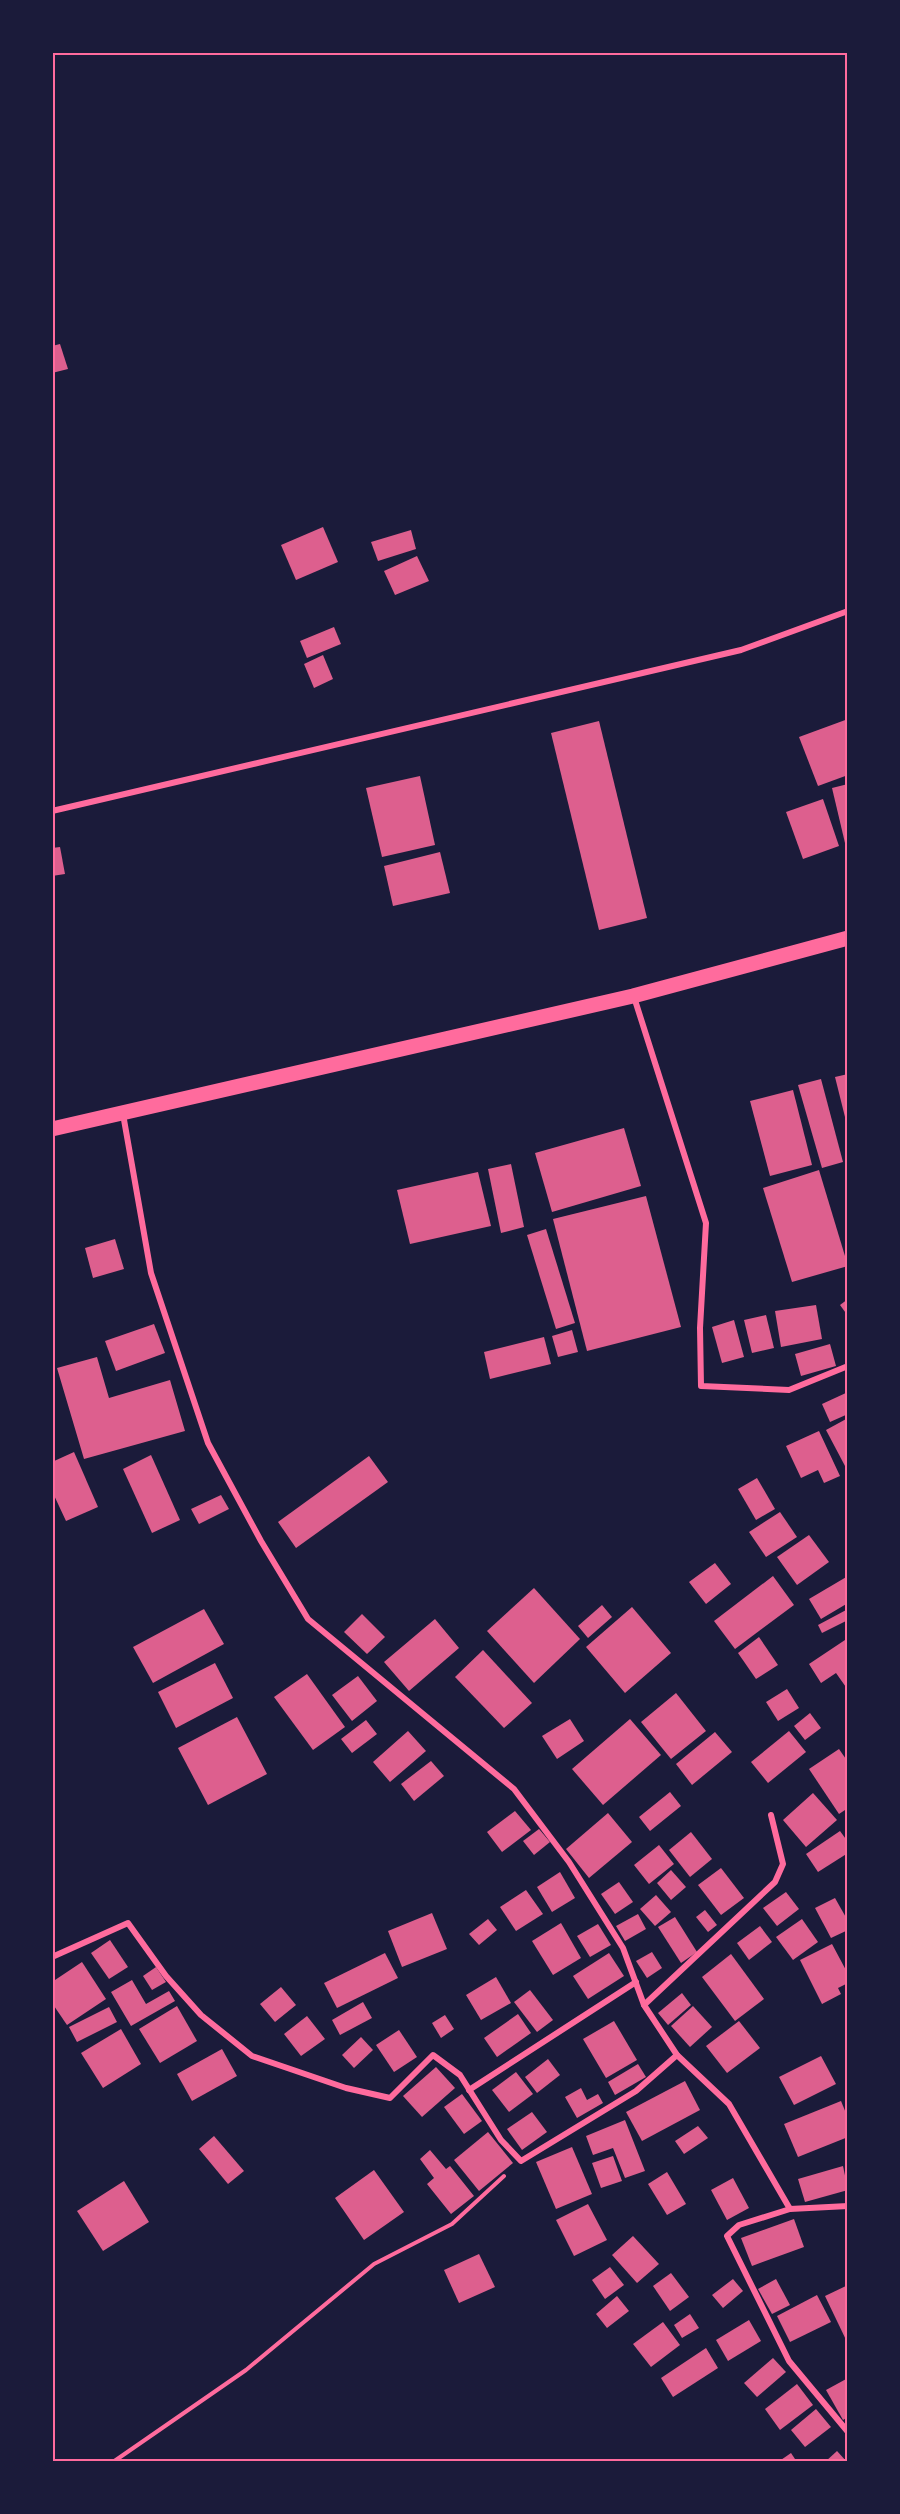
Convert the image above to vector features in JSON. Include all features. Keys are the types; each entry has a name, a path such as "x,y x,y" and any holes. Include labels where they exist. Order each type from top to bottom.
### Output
{"main road":[{"path":"52,1129 633,996 848,938"}],"street":[{"path":"52,812 741,650 848,611"},
{"path":"633,996 706,1222 700,1328 701,1386 789,1390 848,1366"},
{"path":"123,1113 151,1273 208,1443 261,1541 308,1619 514,1789 569,1862 623,1948 644,2005 677,2055 729,2104 790,2209"},
{"path":"644,2005 775,1882 783,1864 771,1815"},
{"path":"52,1957 128,1923 166,1976 201,2015 252,2056 346,2088 390,2098 433,2055 460,2075 501,2140 520,2161 636,2091 677,2055"},
{"path":"469,2090 636,1982"},
{"path":"848,2206 790,2209 739,2225 727,2236 789,2361 848,2432"}],"path":[{"path":"113,2462 246,2370 374,2264 452,2224 520,2161"}],"building":[{"path":"60,344 68,369 52,373 52,346"},
{"path":"323,527 338,562 296,580 281,545"},
{"path":"411,530 416,549 378,561 371,542"},
{"path":"417,556 429,581 395,595 384,571"},
{"path":"334,627 341,644 307,658 300,641"},
{"path":"323,655 333,679 314,688 304,664"},
{"path":"848,719 848,775 818,786 799,737"},
{"path":"599,721 647,918 599,930 551,733"},
{"path":"420,776 435,845 382,857 366,788"},
{"path":"848,784 848,843 845,843 832,788"},
{"path":"823,799 839,846 803,859 786,812"},
{"path":"60,847 65,874 52,876 52,848"},
{"path":"440,852 450,893 393,906 384,866"},
{"path":"848,1074 848,1125 847,1125 835,1077"},
{"path":"821,1079 843,1162 822,1168 798,1085"},
{"path":"793,1090 812,1165 770,1176 750,1101"},
{"path":"624,1128 641,1186 552,1212 535,1153"},
{"path":"511,1164 524,1227 501,1233 488,1169"},
{"path":"819,1170 848,1266 792,1282 763,1188"},
{"path":"478,1172 491,1226 410,1244 397,1190"},
{"path":"646,1196 681,1327 587,1351 553,1219"},
{"path":"546,1229 575,1323 556,1329 527,1235"},
{"path":"115,1239 124,1269 93,1278 85,1248"},
{"path":"848,1299 848,1316 840,1305"},
{"path":"816,1305 822,1339 781,1347 775,1311"},
{"path":"766,1315 774,1348 752,1353 744,1320"},
{"path":"734,1320 744,1357 722,1363 712,1327"},
{"path":"154,1324 165,1353 116,1371 105,1341"},
{"path":"572,1330 578,1352 558,1357 552,1336"},
{"path":"544,1337 551,1364 490,1379 484,1352"},
{"path":"830,1344 836,1366 801,1376 795,1354"},
{"path":"97,1357 109,1398 170,1380 185,1431 84,1459 57,1368"},
{"path":"848,1392 848,1414 830,1422 822,1404"},
{"path":"848,1418 848,1464 845,1466 826,1430"},
{"path":"819,1431 840,1476 824,1483 818,1470 801,1478 786,1446"},
{"path":"74,1452 98,1507 66,1521 52,1491 52,1462"},
{"path":"151,1455 180,1520 152,1533 123,1469"},
{"path":"369,1456 388,1482 296,1548 278,1522"},
{"path":"757,1478 775,1509 756,1520 738,1489"},
{"path":"221,1495 229,1509 199,1524 191,1509"},
{"path":"780,1512 797,1537 766,1557 749,1532"},
{"path":"809,1535 829,1562 797,1585 777,1557"},
{"path":"715,1563 731,1584 706,1604 689,1582"},
{"path":"773,1576 794,1605 735,1649 714,1621"},
{"path":"848,1576 848,1603 821,1619 809,1599"},
{"path":"534,1588 580,1639 534,1683 487,1631"},
{"path":"602,1605 612,1617 588,1638 578,1626"},
{"path":"632,1607 671,1653 625,1693 586,1647"},
{"path":"204,1609 224,1644 153,1683 133,1647"},
{"path":"848,1609 848,1620 822,1633 818,1625"},
{"path":"362,1614 385,1637 367,1654 344,1632"},
{"path":"435,1619 459,1648 409,1691 384,1662"},
{"path":"759,1637 778,1665 756,1679 738,1653"},
{"path":"848,1638 848,1690 836,1673 821,1683 809,1664"},
{"path":"483,1650 532,1703 504,1728 455,1677"},
{"path":"215,1663 233,1698 176,1728 158,1692"},
{"path":"307,1674 345,1727 313,1750 274,1697"},
{"path":"358,1676 377,1701 352,1721 332,1695"},
{"path":"787,1689 799,1708 778,1721 766,1702"},
{"path":"676,1693 706,1731 671,1759 641,1722"},
{"path":"810,1713 821,1728 805,1740 794,1726"},
{"path":"237,1717 267,1774 208,1805 178,1748"},
{"path":"570,1719 584,1741 557,1759 542,1736"},
{"path":"630,1719 661,1755 603,1805 572,1769"},
{"path":"366,1720 377,1734 352,1753 341,1739"},
{"path":"408,1731 426,1751 390,1782 373,1762"},
{"path":"789,1731 806,1752 768,1783 751,1762"},
{"path":"715,1732 732,1752 692,1785 676,1764"},
{"path":"839,1749 848,1762 848,1808 839,1814 809,1769"},
{"path":"431,1761 444,1776 414,1801 401,1784"},
{"path":"670,1792 681,1806 650,1831 639,1817"},
{"path":"813,1793 837,1820 806,1847 783,1820"},
{"path":"515,1811 531,1830 502,1852 487,1832"},
{"path":"608,1813 632,1842 589,1878 566,1849"},
{"path":"539,1829 550,1842 534,1855 523,1841"},
{"path":"840,1831 848,1842 848,1853 818,1872 806,1854"},
{"path":"691,1832 712,1859 690,1877 669,1850"},
{"path":"659,1845 674,1864 649,1884 634,1865"},
{"path":"721,1868 744,1898 721,1915 698,1885"},
{"path":"671,1870 686,1887 671,1900 657,1883"},
{"path":"560,1872 575,1898 552,1912 537,1887"},
{"path":"619,1882 633,1902 615,1914 601,1894"},
{"path":"526,1890 543,1914 516,1931 500,1907"},
{"path":"786,1892 799,1909 777,1926 763,1908"},
{"path":"656,1895 671,1912 655,1926 640,1909"},
{"path":"835,1898 848,1921 848,1930 831,1938 815,1908"},
{"path":"705,1910 717,1925 708,1932 696,1917"},
{"path":"432,1913 447,1949 402,1967 388,1931"},
{"path":"638,1914 646,1929 625,1941 616,1926"},
{"path":"675,1917 697,1952 681,1963 658,1927"},
{"path":"488,1919 497,1930 479,1945 469,1934"},
{"path":"802,1919 818,1942 793,1960 776,1937"},
{"path":"561,1923 581,1958 553,1975 532,1941"},
{"path":"598,1924 611,1945 590,1957 577,1936"},
{"path":"760,1926 772,1942 749,1960 737,1943"},
{"path":"110,1940 128,1967 109,1979 91,1953"},
{"path":"832,1944 848,1974 848,1983 838,1988 841,1994 822,2004 800,1960"},
{"path":"652,1952 662,1968 647,1978 636,1961"},
{"path":"385,1953 398,1978 337,2008 324,1983"},
{"path":"609,1953 624,1976 588,1999 573,1976"},
{"path":"731,1954 764,1999 735,2021 702,1977"},
{"path":"82,1962 106,1999 67,2025 52,2003 52,1982"},
{"path":"156,1967 166,1982 152,1990 143,1976"},
{"path":"496,1977 511,2003 481,2020 466,1995"},
{"path":"132,1980 146,2004 169,1991 175,2001 131,2026 111,1992"},
{"path":"281,1987 296,2005 275,2022 260,2004"},
{"path":"530,1990 553,2020 537,2032 514,2002"},
{"path":"682,1993 691,2005 668,2025 658,2013"},
{"path":"363,2002 372,2018 340,2035 332,2020"},
{"path":"177,2006 197,2041 160,2063 139,2029"},
{"path":"693,2006 712,2027 690,2047 671,2026"},
{"path":"109,2007 117,2022 77,2042 69,2027"},
{"path":"518,2014 531,2033 497,2057 484,2038"},
{"path":"445,2015 454,2029 441,2038 432,2023"},
{"path":"307,2016 325,2039 301,2056 284,2034"},
{"path":"614,2021 637,2060 606,2078 583,2039"},
{"path":"739,2021 760,2048 727,2073 706,2046"},
{"path":"121,2029 141,2064 103,2088 81,2053"},
{"path":"399,2030 417,2057 394,2072 376,2045"},
{"path":"361,2037 373,2050 354,2068 342,2055"},
{"path":"222,2049 237,2076 192,2101 177,2074"},
{"path":"821,2056 836,2084 794,2105 779,2077"},
{"path":"548,2059 560,2075 537,2093 525,2077"},
{"path":"638,2064 646,2077 615,2095 608,2082"},
{"path":"436,2067 455,2088 422,2117 403,2096"},
{"path":"516,2072 533,2094 509,2112 492,2090"},
{"path":"685,2081 700,2110 642,2141 626,2112"},
{"path":"581,2088 587,2100 598,2094 603,2103 577,2118 565,2097"},
{"path":"462,2094 482,2121 464,2134 444,2107"},
{"path":"841,2101 848,2118 848,2137 798,2157 784,2124"},
{"path":"532,2112 547,2132 522,2150 507,2129"},
{"path":"625,2120 645,2171 625,2178 613,2148 593,2155 586,2136"},
{"path":"698,2126 708,2138 684,2154 675,2141"},
{"path":"488,2132 513,2163 479,2191 454,2160"},
{"path":"214,2136 244,2171 228,2184 199,2149"},
{"path":"572,2147 592,2194 556,2209 536,2162"},
{"path":"430,2150 446,2169 450,2166 474,2196 451,2214 427,2184 434,2178 420,2159"},
{"path":"613,2156 622,2181 601,2188 592,2163"},
{"path":"843,2166 848,2190 805,2202 798,2179"},
{"path":"374,2170 404,2212 364,2240 335,2198"},
{"path":"667,2172 686,2204 667,2215 648,2184"},
{"path":"733,2178 749,2208 727,2220 711,2190"},
{"path":"124,2181 149,2222 103,2251 77,2211"},
{"path":"588,2204 607,2240 574,2256 556,2220"},
{"path":"794,2219 804,2247 752,2266 741,2238"},
{"path":"633,2236 659,2264 637,2283 612,2255"},
{"path":"479,2254 495,2287 459,2303 444,2270"},
{"path":"610,2267 624,2285 605,2299 592,2280"},
{"path":"671,2273 689,2297 670,2311 653,2286"},
{"path":"733,2279 743,2291 723,2308 712,2295"},
{"path":"776,2279 790,2305 772,2314 758,2289"},
{"path":"848,2285 848,2344 825,2296"},
{"path":"817,2295 831,2322 790,2342 777,2316"},
{"path":"617,2296 629,2311 607,2328 596,2314"},
{"path":"690,2314 699,2328 682,2338 674,2325"},
{"path":"749,2320 761,2341 728,2361 716,2340"},
{"path":"663,2322 680,2345 651,2367 633,2344"},
{"path":"706,2348 718,2368 673,2397 661,2378"},
{"path":"773,2358 786,2372 757,2397 744,2383"},
{"path":"848,2378 848,2417 843,2420 826,2390"},
{"path":"797,2384 813,2405 780,2430 765,2409"},
{"path":"816,2409 831,2427 805,2447 791,2430"},
{"path":"837,2451 847,2462 825,2462"},
{"path":"791,2453 797,2462 778,2462"}]}
